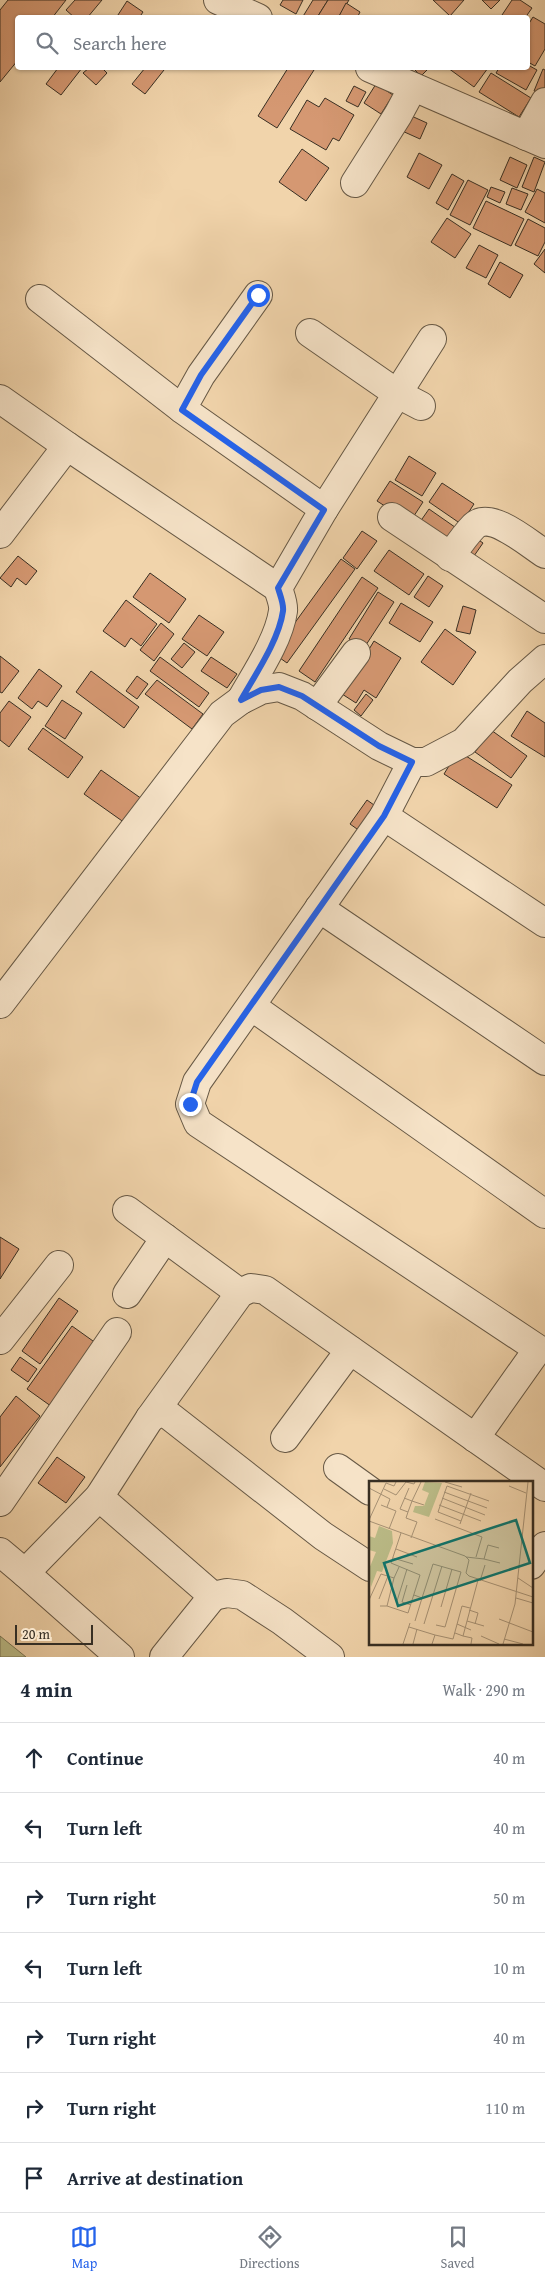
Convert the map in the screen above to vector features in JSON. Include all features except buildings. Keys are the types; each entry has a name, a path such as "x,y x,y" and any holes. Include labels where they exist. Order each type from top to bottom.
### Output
{"street":[{"path":"218,0 251,15"},
{"path":"375,70 536,140 545,102"},
{"path":"355,183 398,115 413,86"},
{"path":"182,410 201,375 258,295"},
{"path":"40,299 182,410 324,510"},
{"path":"310,333 409,400"},
{"path":"278,588 324,510 409,400 432,339"},
{"path":"0,398 67,446 278,588 283,609 280,623 241,700"},
{"path":"0,534 67,446"},
{"path":"392,517 545,619"},
{"path":"450,557 474,525 483,521 498,523 545,554"},
{"path":"317,706 356,653"},
{"path":"0,1004 222,714 241,700 261,690 279,687 302,696 379,746 412,762 426,762 464,742 520,681 545,659"},
{"path":"412,762 384,816 197,1082 190,1104 198,1124 541,1351 475,1438"},
{"path":"384,816 545,923"},
{"path":"319,908 545,1061"},
{"path":"250,1006 545,1214"},
{"path":"127,1210 240,1293"},
{"path":"127,1294 165,1238"},
{"path":"0,1340 59,1265"},
{"path":"25,1573 100,1497 150,1418 240,1293 251,1288 265,1290 545,1487"},
{"path":"0,1502 117,1332"},
{"path":"285,1438 350,1350"},
{"path":"150,1418 159,1414 167,1414 323,1536 369,1566"},
{"path":"338,1468 369,1490"},
{"path":"100,1497 213,1596"},
{"path":"532,1565 545,1546"},
{"path":"0,1552 120,1657"},
{"path":"169,1656 213,1596 227,1593 242,1595 282,1621 330,1657"}],"green space":[{"path":"0,1636 26,1657 0,1657"}],"route":[{"path":"190,1104 197,1082 384,816 412,762 379,746 302,696 279,687 261,690 241,700 280,623 283,609 278,588 324,510 182,410 201,375 258,295"}]}
